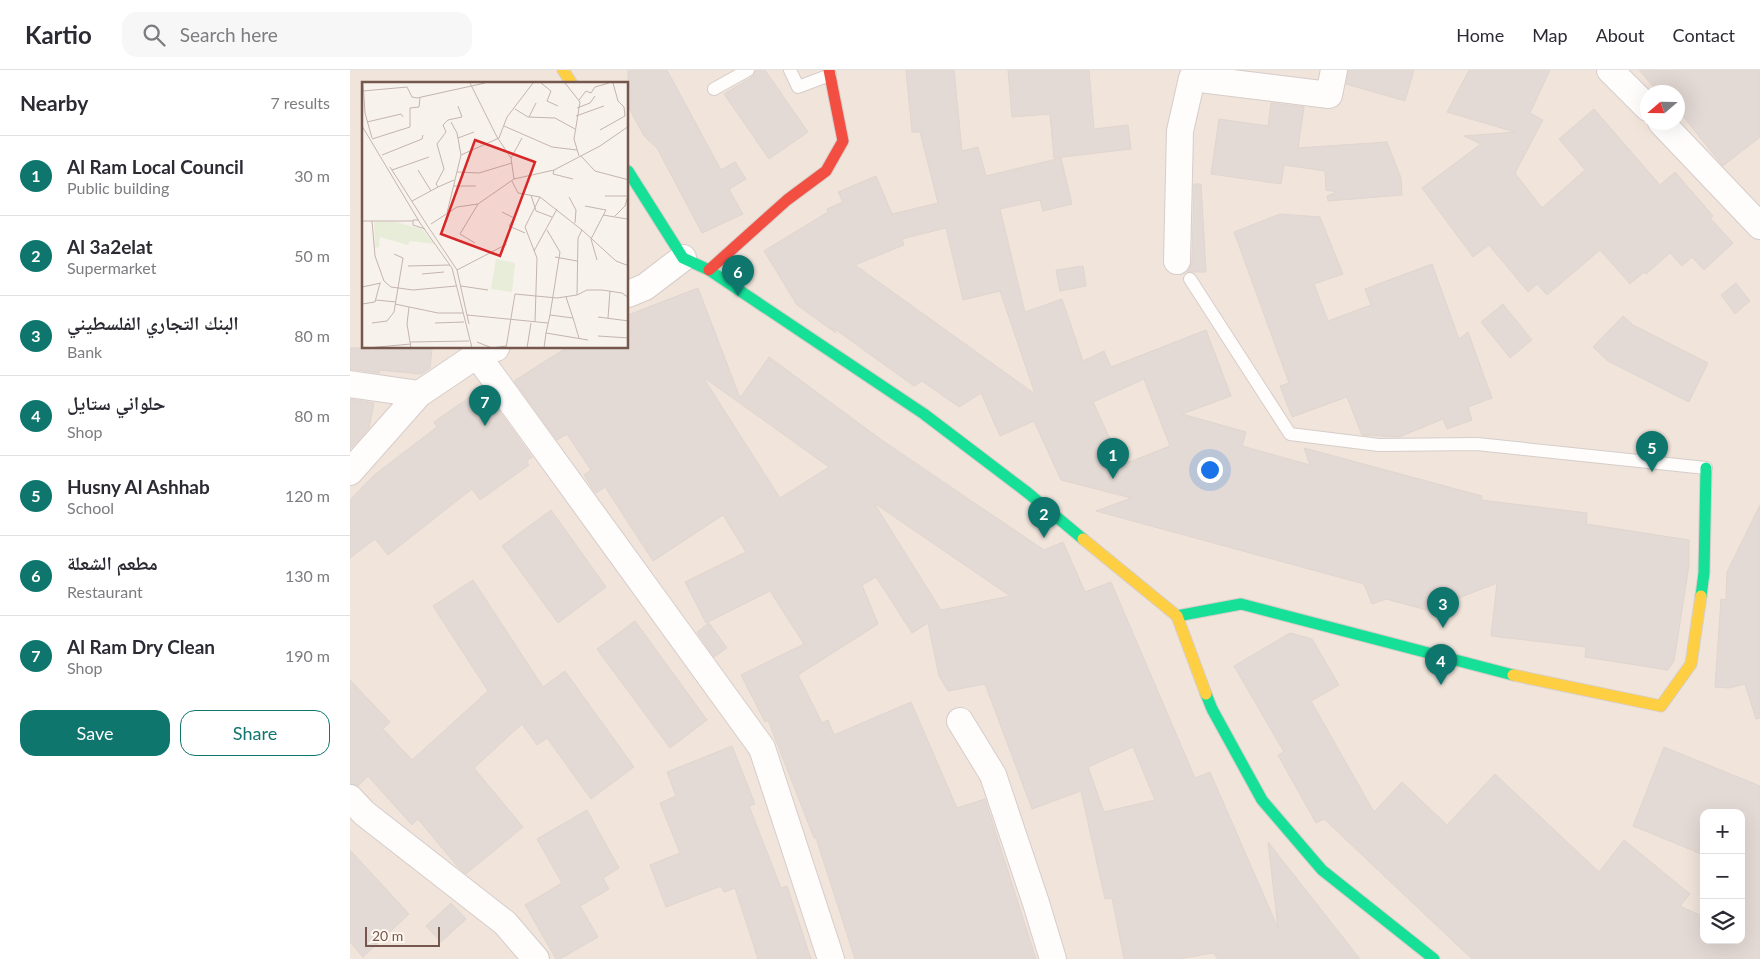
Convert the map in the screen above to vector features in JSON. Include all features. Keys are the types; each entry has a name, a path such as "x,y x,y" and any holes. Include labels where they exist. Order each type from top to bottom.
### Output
{"street":[{"path":"563,70 571,82"},
{"path":"1183,270 1180,132 1192,78 1329,95 1334,70"},
{"path":"1610,70 1640,100"},
{"path":"709,270 786,200 826,171 843,141 829,72"},
{"path":"1669,130 1760,226"},
{"path":"629,173 683,258 709,270 924,414 1028,493 1177,616 1212,708 1262,800 1322,870 1434,959"},
{"path":"629,294 645,287 683,258"},
{"path":"350,472 419,394 486,351 762,748 831,959"},
{"path":"350,384 419,394"},
{"path":"1177,616 1242,604 1501,673 1660,706 1691,664 1704,573 1706,468"},
{"path":"960,721 993,775 1053,959"},
{"path":"350,798 364,812 505,923 536,959"}],"lane":[{"path":"714,89 748,70"},
{"path":"790,70 798,87 829,72"},
{"path":"1183,270 1290,434 1379,445 1476,444 1706,468"}],"shaded area":[{"path":"350,70 1760,70 1760,959 350,959"}],"building":[{"path":"628,70 667,70 721,170 735,162 746,179 729,189 743,214 702,233 657,148 644,136 629,108"},
{"path":"756,70 765,70 808,132 769,159 724,94 752,77"},
{"path":"906,70 954,70 962,151 978,147 986,176 1061,158 1072,204 1043,211 1040,200 1000,209 1025,312 1062,299 1083,361 1104,351 1111,367 1206,330 1231,396 1182,414 1246,432 1242,446 1310,465 1304,448 1482,496 1481,500 1587,513 1586,524 1689,540 1689,565 1674,661 1668,670 1585,657 1586,647 1491,636 1497,583 1448,602 1445,615 1386,599 1372,604 1364,584 1096,511 1131,498 1061,480 1034,421 1000,436 981,393 959,407 922,381 914,386 832,327 836,333 797,305 764,251 828,212 827,209 843,202 838,192 876,176 892,214 938,203 920,132 912,132","holes":["946,228 963,300 1000,291 1035,394 855,265 904,245 902,239","1144,379 1170,446 1122,465 1093,402"]},
{"path":"1008,70 1089,70 1094,129 1128,125 1131,149 1054,158 1050,114 1012,117"},
{"path":"1349,70 1414,70 1405,101 1346,84"},
{"path":"1469,70 1550,70 1530,113 1543,120 1515,173 1542,208 1585,170 1559,139 1594,109 1660,185 1675,172 1713,216 1710,218 1733,243 1704,270 1692,257 1682,266 1670,253 1646,274 1644,272 1630,284 1600,250 1547,295 1537,284 1528,292 1489,245 1473,257 1422,188 1481,144 1464,136 1515,132 1447,112"},
{"path":"1639,70 1760,70 1760,137 1723,166 1685,119 1685,85 1652,85"},
{"path":"1271,103 1304,107 1298,148 1387,142 1401,178 1402,195 1328,201 1327,196 1337,192 1326,190 1325,171 1284,165 1281,184 1211,174 1219,119 1268,126"},
{"path":"1194,184 1201,184 1206,272 1187,272 1192,261"},
{"path":"1280,214 1320,217 1343,274 1314,284 1328,321 1371,305 1365,289 1432,264 1459,339 1468,332 1492,398 1468,407 1472,420 1447,429 1443,419 1399,437 1362,435 1347,397 1292,417 1280,386 1289,383 1234,232"},
{"path":"1083,266 1086,286 1060,291 1056,270"},
{"path":"1736,283 1750,301 1735,314 1721,295"},
{"path":"698,288 740,398 769,357 883,441 1044,550 1063,542 1085,592 1111,582 1195,778 1210,772 1278,928 1268,842 1360,959 1218,959 1213,953 1179,959 1124,959 1112,898 1105,899 1081,791 1032,809 985,684 948,691 939,676 928,623 912,633 876,577 862,585 878,624 798,675 822,723 828,720 834,735 911,702 957,808 985,799 1036,959 855,959 816,838 814,838 768,720 765,722 741,675 804,644 770,591 706,623 685,582 746,552 723,515 653,561 605,487 596,493 594,491 584,475 591,470 567,434 557,440 514,381 564,349 629,349 629,315","holes":["703,377 829,467 780,498","874,503 1010,596 941,610","1133,747 1155,800 1104,812 1088,767"]},
{"path":"1503,304 1532,340 1510,358 1481,322"},
{"path":"1623,316 1633,325 1708,363 1689,402 1608,361 1593,347"},
{"path":"350,348 432,349 430,368 421,374 380,370 379,373 350,369"},
{"path":"477,392 483,401 489,397 532,457 526,461 529,465 480,500 472,489 388,555 375,539 350,558 350,500 373,476 437,427 434,422"},
{"path":"350,399 374,403 369,428 350,449"},
{"path":"1760,505 1760,718 1756,719 1745,684 1729,688 1715,687 1721,599 1726,600 1727,572"},
{"path":"551,510 606,587 558,623 502,546"},
{"path":"473,580 543,687 565,671 634,767 591,799 547,738 537,745 522,724 474,768 523,827 466,874 418,819 412,825 368,776 358,786 350,783 350,680 390,722 383,729 412,760 488,691 433,606"},
{"path":"635,621 707,720 670,748 597,649"},
{"path":"709,623 727,648 714,657 697,632"},
{"path":"1290,633 1312,639 1339,685 1311,701 1374,812 1402,782 1447,825 1495,774 1599,872 1624,840 1690,894 1680,906 1700,915 1700,944 1745,944 1745,809 1700,809 1700,853 1633,826 1664,747 1760,786 1760,959 1472,959 1324,819 1316,823 1278,755 1284,752 1234,666"},
{"path":"732,746 755,804 749,806 781,888 787,886 811,959 758,959 735,888 724,892 721,886 666,907 650,865 680,853 660,803 676,796 667,772"},
{"path":"587,810 619,868 603,878 609,889 580,906 598,937 560,959 556,959 525,905 562,883 537,839"},
{"path":"350,850 409,914 363,957 350,942"},
{"path":"451,903 466,919 441,942 426,926"}],"traffic: fast":[{"path":"629,173 683,258 709,270 924,414 1028,493 1083,539"},
{"path":"1701,596 1704,573 1706,468"},
{"path":"1177,616 1241,604 1513,675"},
{"path":"1206,694 1212,709 1262,800 1322,870 1434,959"}],"traffic: slow":[{"path":"563,70 571,82"},
{"path":"1083,539 1177,616 1206,694"},
{"path":"1513,675 1661,706 1691,664 1701,596"}],"traffic: jam":[{"path":"709,270 787,200 826,171 843,141 829,70"}],"place":[{"name":"مطعم الشعلة","path":"738,296"},
{"name":"Al Ram Dry Clean","path":"485,426"},
{"name":"Husny Al Ashhab","path":"1652,472"},
{"name":"Al Ram Local Council","path":"1113,479"},
{"name":"Al 3a2elat","path":"1044,538"},
{"name":"البنك التجاري الفلسطيني","path":"1443,628"},
{"name":"حلواني ستايل","path":"1441,685"}]}
